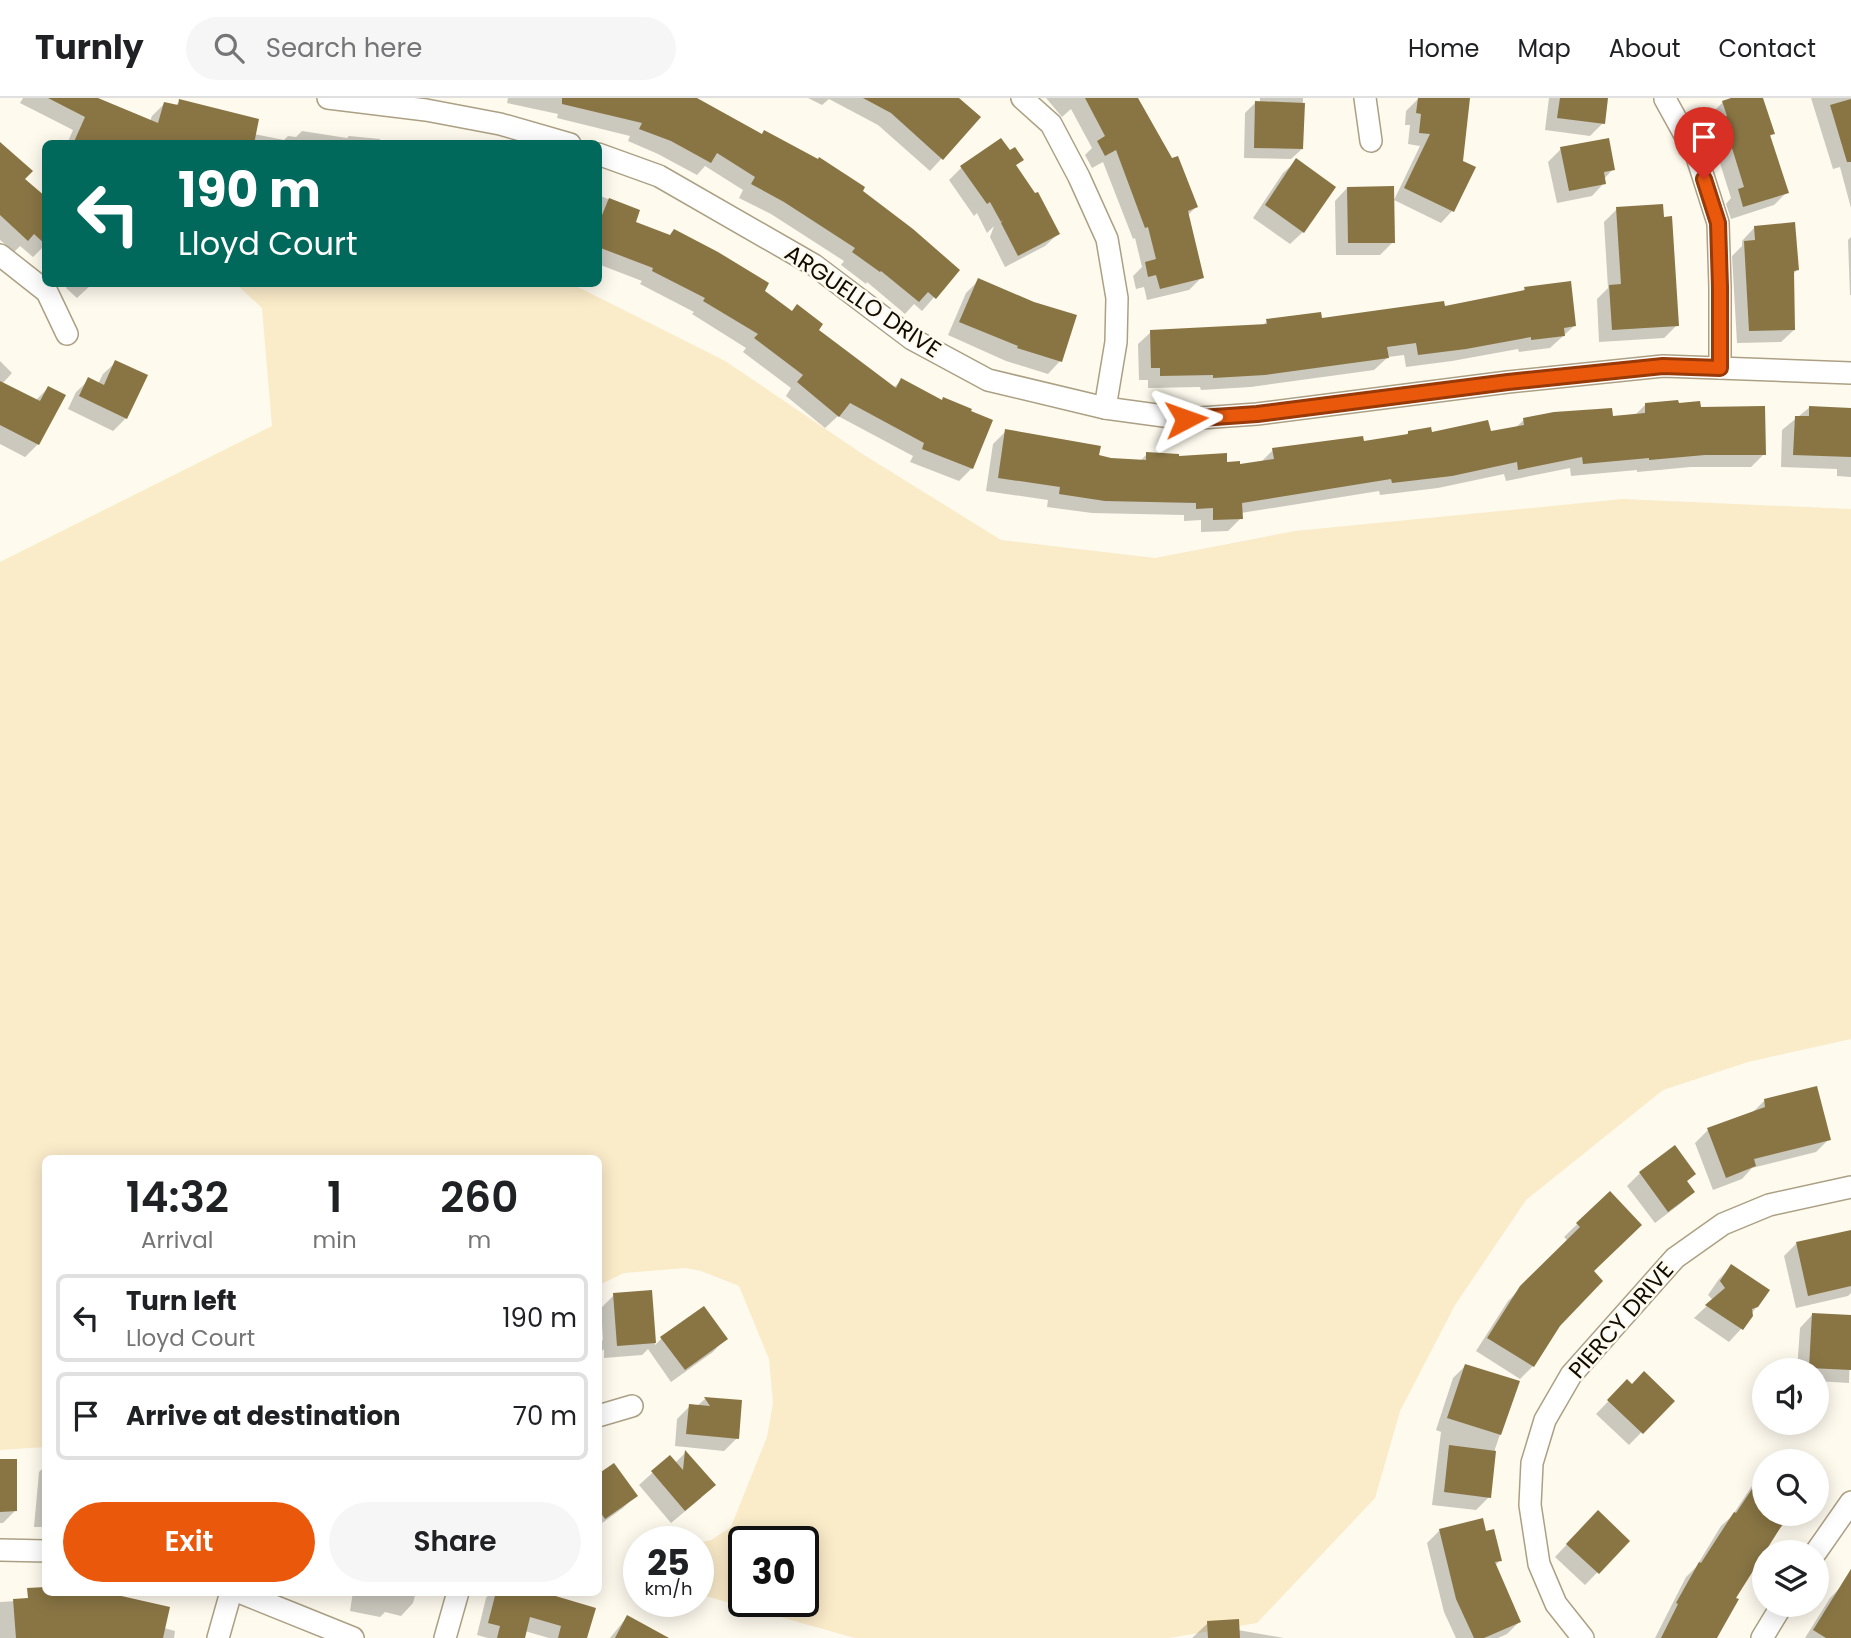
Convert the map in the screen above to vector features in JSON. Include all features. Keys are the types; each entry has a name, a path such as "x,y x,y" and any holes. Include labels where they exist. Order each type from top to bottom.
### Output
{"street":[{"path":"328,98 438,112 500,124 556,140"},
{"path":"1022,98 1051,124 1107,239 1117,298 1116,342 1105,408"},
{"path":"1365,98 1371,141"},
{"path":"1665,99 1697,156 1718,223 1720,368"},
{"name":"ARGUELLO DRIVE","path":"602,155 659,176 814,265 912,339 988,380 1105,408 1186,419 1257,414 1650,367 1851,373"},
{"path":"0,255 47,292 67,334"},
{"name":"PIERCY DRIVE","path":"1583,1638 1556,1604 1539,1564 1530,1504 1532,1463 1545,1420 1571,1374 1675,1258 1723,1224 1769,1205 1851,1187"},
{"path":"602,1415 632,1406"},
{"path":"1824,1540 1851,1502"},
{"path":"0,1550 42,1551"},
{"path":"218,1638 230,1596"},
{"path":"249,1596 353,1638"},
{"path":"446,1638 457,1596"},
{"path":"1762,1638 1775,1617"}],"shaded area":[{"path":"239,287 578,287 725,361 864,455 1001,540 1155,558 1295,531 1623,499 1851,509 1851,1039 1748,1062 1663,1090 1526,1200 1455,1305 1400,1411 1375,1498 1257,1623 1169,1638 855,1638 780,1617 819,1617 819,1526 731,1526 767,1437 773,1403 769,1359 739,1286 686,1268 624,1273 602,1284 602,1155 42,1155 42,1447 0,1450 0,562 272,426 262,308"},
{"path":"728,1529 728,1602 714,1598 714,1538"}],"building":[{"path":"48,98 98,98 158,123 164,102 178,105 179,99 259,119 255,140 75,140 85,117"},
{"path":"562,98 697,98 762,134 764,130 818,159 819,157 865,187 863,191 913,229 960,270 936,299 928,292 919,302 881,271 852,252 855,248 751,184 755,177 717,153 711,163 671,141 639,129 642,123 562,104"},
{"path":"863,98 959,98 981,117 943,160 891,113"},
{"path":"1085,98 1138,98 1172,158 1178,156 1198,207 1188,211 1204,278 1160,289 1156,275 1148,277 1145,262 1156,259 1148,227 1145,228 1116,150 1105,156 1097,141 1105,136"},
{"path":"1418,98 1470,98 1463,161 1476,167 1454,212 1404,188 1430,134 1419,133 1421,114 1416,113"},
{"path":"1560,98 1608,98 1605,124 1557,118"},
{"path":"1731,98 1763,98 1775,134 1770,135 1789,193 1743,207 1738,189 1744,187 1732,148 1729,149 1719,119 1727,116 1722,101"},
{"path":"1851,99 1851,162 1847,162 1830,105"},
{"path":"1255,101 1305,103 1303,149 1254,148"},
{"path":"1001,138 1010,150 1015,147 1024,160 1016,165 1035,193 1038,192 1060,234 1018,256 1001,223 1003,219 1001,222 990,202 987,204 960,166"},
{"path":"1609,138 1615,170 1604,172 1606,184 1569,191 1560,147"},
{"path":"0,142 33,171 25,179 42,194 42,241 34,234 28,241 0,215"},
{"path":"1296,158 1336,187 1304,233 1265,205"},
{"path":"1394,186 1395,243 1348,243 1347,187"},
{"path":"609,198 640,210 636,222 670,235 674,229 769,283 765,291 792,311 797,304 823,324 819,330 896,388 901,378 942,400 943,397 993,420 973,469 922,449 924,443 850,403 839,417 797,382 803,375 754,338 758,334 703,301 705,298 652,271 653,268 602,249 602,215"},
{"path":"1663,204 1664,217 1672,216 1679,326 1612,330 1609,285 1621,284 1616,207"},
{"path":"1795,222 1799,270 1794,271 1795,330 1749,331 1744,241 1755,240 1754,226"},
{"path":"978,278 1034,302 1077,315 1062,362 1017,348 1018,346 959,322"},
{"path":"1571,281 1576,326 1564,328 1565,336 1531,340 1531,337 1418,355 1416,343 1387,347 1389,358 1265,375 1213,378 1213,375 1160,376 1160,368 1151,368 1150,330 1267,324 1266,319 1321,312 1322,318 1444,301 1445,306 1525,290 1524,287"},
{"path":"115,360 148,375 127,419 79,396 88,377 104,385"},
{"path":"0,381 40,401 48,386 66,395 39,445 0,425"},
{"path":"1678,400 1679,403 1700,401 1701,407 1765,406 1766,455 1705,455 1583,464 1582,457 1518,470 1517,462 1452,476 1392,483 1391,479 1242,503 1243,519 1213,520 1213,508 1196,509 1196,503 1105,501 1059,494 1060,487 998,478 1005,429 1101,446 1099,455 1111,458 1146,460 1146,452 1179,456 1227,453 1227,462 1240,461 1240,464 1274,459 1272,448 1363,436 1364,441 1408,434 1408,431 1431,427 1432,432 1488,420 1491,431 1524,425 1523,418 1554,412 1612,408 1613,416 1645,413 1645,403"},
{"path":"1809,406 1851,408 1851,457 1793,455 1795,416 1809,416"},
{"path":"1817,1086 1831,1140 1754,1159 1756,1166 1726,1178 1707,1128 1765,1107 1764,1099"},
{"path":"1675,1145 1696,1174 1687,1181 1695,1192 1668,1212 1639,1172"},
{"path":"1610,1191 1642,1225 1594,1271 1603,1281 1560,1326 1534,1367 1487,1338 1520,1286 1580,1227 1576,1223"},
{"path":"1851,1230 1851,1286 1808,1296 1796,1242"},
{"path":"1731,1264 1770,1290 1758,1307 1752,1309 1753,1316 1743,1330 1705,1305 1725,1288 1720,1281"},
{"path":"652,1290 656,1343 617,1346 613,1293"},
{"path":"704,1306 728,1339 685,1370 660,1337"},
{"path":"1812,1313 1851,1315 1851,1370 1829,1369 1829,1358 1810,1358"},
{"path":"1465,1364 1520,1381 1501,1435 1447,1418"},
{"path":"1644,1371 1675,1401 1643,1434 1607,1400 1627,1379 1632,1384"},
{"path":"704,1397 742,1400 739,1439 686,1434 689,1404 710,1406"},
{"path":"1449,1445 1496,1451 1491,1498 1444,1492"},
{"path":"685,1450 716,1485 685,1511 651,1471 670,1455 683,1470"},
{"path":"0,1459 17,1459 17,1511 0,1512"},
{"path":"614,1463 638,1496 605,1519 602,1515 602,1471"},
{"path":"1752,1489 1752,1526 1781,1526 1773,1540 1752,1540 1752,1573 1736,1598 1739,1599 1717,1638 1661,1638 1678,1604 1676,1603 1699,1562 1701,1563 1734,1512 1736,1513"},
{"path":"1598,1510 1630,1541 1599,1574 1566,1544"},
{"path":"1483,1518 1486,1531 1494,1529 1502,1561 1495,1562 1521,1622 1484,1638 1474,1638 1456,1599 1439,1529"},
{"path":"1851,1569 1851,1638 1826,1638 1813,1630 1821,1617 1829,1617 1829,1604"},
{"path":"42,1587 42,1596 121,1596 170,1607 163,1638 16,1638 13,1599 28,1598 27,1588"},
{"path":"495,1596 556,1596 596,1608 587,1638 558,1638 561,1626 530,1617 525,1638 497,1638 500,1626 488,1623"},
{"path":"626,1617 631,1617 669,1638 615,1638"},
{"path":"1239,1619 1240,1638 1208,1638 1207,1621"}],"route":[{"path":"1186,419 1257,414 1508,382 1663,366 1720,368 1718,223 1704,179"}]}
